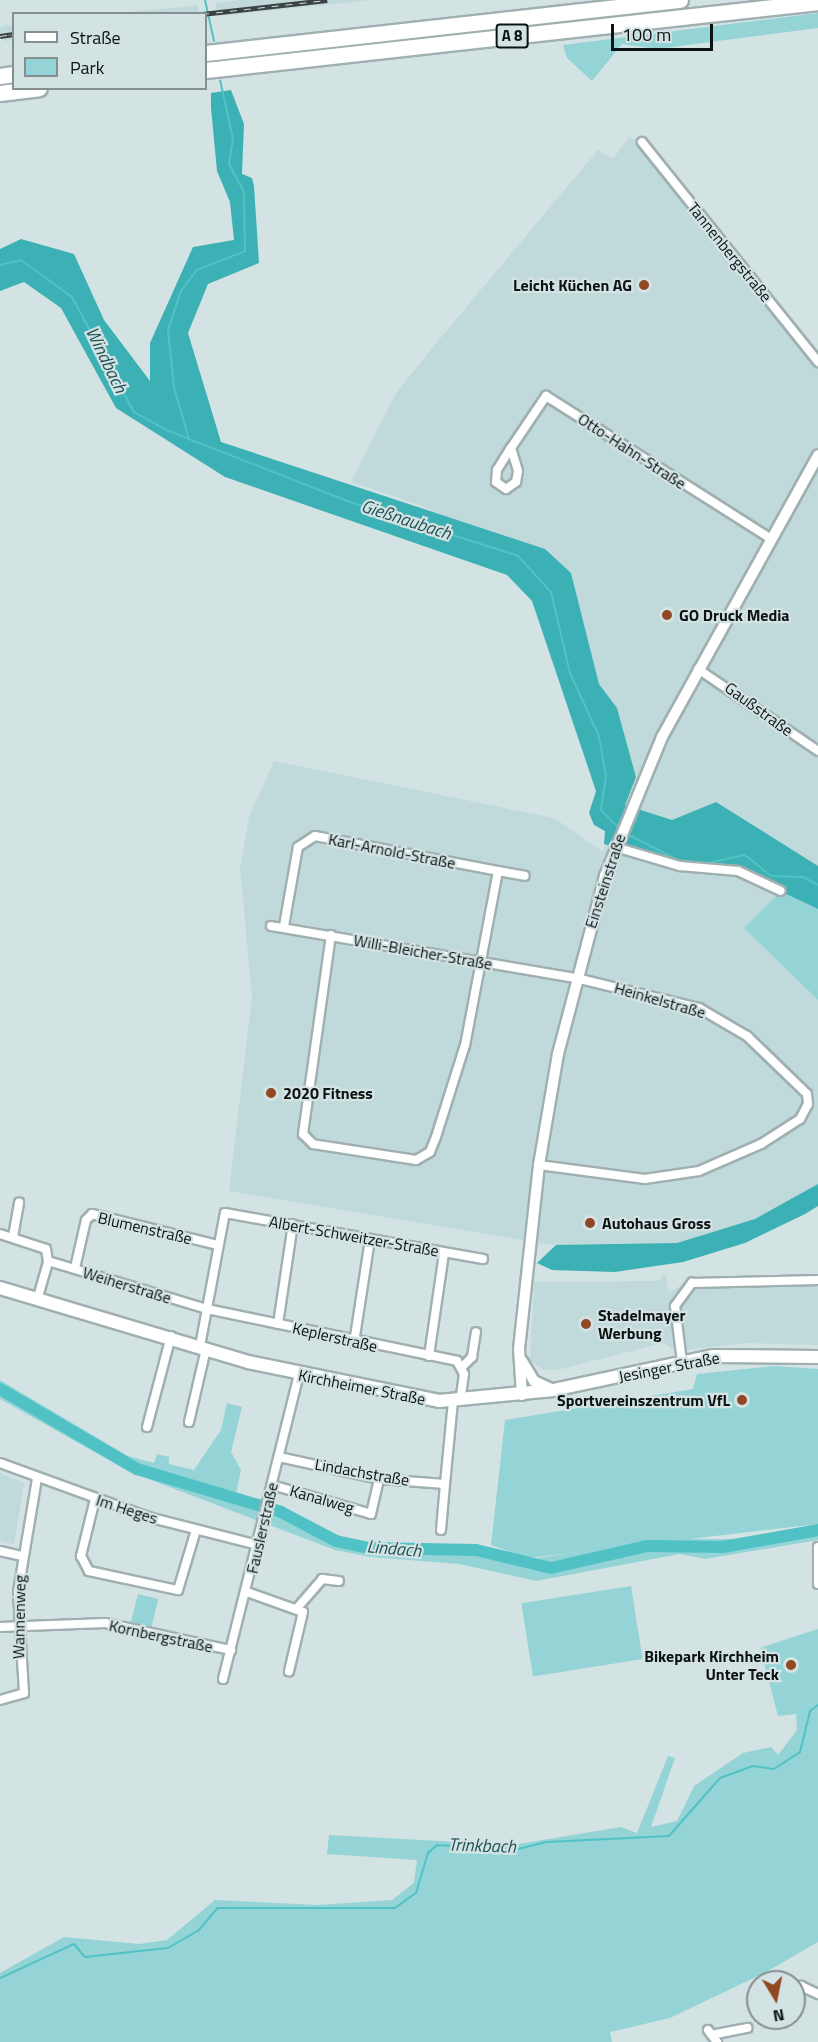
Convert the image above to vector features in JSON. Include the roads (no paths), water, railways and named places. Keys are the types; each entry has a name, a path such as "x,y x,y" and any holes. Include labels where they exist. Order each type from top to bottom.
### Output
{"highway":[{"name":"A 8","path":"207,53 680,0"},
{"name":"A 8","path":"207,70 818,2"},
{"path":"0,93 23,90"}],"main road":[{"name":"Kirchheimer Straße","path":"0,1288 38,1297 299,1375 457,1401 522,1395"},
{"name":"Jesinger Straße","path":"522,1395 682,1362 754,1353 818,1357"}],"street":[{"name":"Tannenbergstraße","path":"642,142 818,362"},
{"name":"Otto-Hahn-Straße","path":"511,448 546,396 771,539"},
{"name":"Einsteinstraße","path":"522,1395 519,1349 539,1165 576,978 616,843 630,809 698,669 818,454"},
{"name":"Gaußstraße","path":"698,669 818,752"},
{"name":"Karl-Arnold-Straße","path":"284,926 298,847 315,836 525,876"},
{"path":"616,843 680,866 738,871 781,891"},
{"path":"331,935 300,1123 313,1144 416,1160 430,1152 465,1045 498,872"},
{"name":"Willi-Bleicher-Straße","path":"271,926 284,926 576,978"},
{"name":"Heinkelstraße","path":"539,1165 645,1179 682,1175 761,1144 800,1119 808,1104 803,1086 720,1019 677,1001 576,978"},
{"path":"13,1237 19,1203"},
{"name":"Albert-Schweitzer-Straße","path":"217,1245 225,1213 483,1259"},
{"name":"Blumenstraße","path":"75,1268 86,1220 92,1214 217,1245"},
{"path":"278,1324 293,1224"},
{"name":"Weiherstraße","path":"0,1234 46,1249 48,1261 207,1309"},
{"path":"354,1343 370,1240"},
{"path":"189,1422 203,1348 217,1245"},
{"path":"429,1356 444,1253"},
{"path":"38,1297 48,1261"},
{"path":"682,1362 675,1306 692,1283 818,1280"},
{"name":"Keplerstraße","path":"207,1309 354,1343 429,1356 463,1366"},
{"path":"441,1530 445,1484 463,1366 472,1357 476,1332"},
{"path":"147,1427 171,1336"},
{"path":"519,1349 524,1370 553,1390"},
{"name":"Fauslerstraße","path":"223,1679 247,1592 299,1375"},
{"name":"Lindachstraße","path":"279,1457 379,1479 445,1484"},
{"name":"Im Heges","path":"0,1463 95,1499 196,1530 258,1545"},
{"name":"Wannenweg","path":"0,1700 24,1693 19,1627 22,1556 37,1478"},
{"name":"Kanalweg","path":"272,1485 371,1514 379,1479"},
{"path":"95,1499 81,1556 89,1571 178,1590 196,1530"},
{"path":"818,1547 818,1584"},
{"path":"0,1551 22,1556"},
{"path":"298,1607 322,1579 339,1581"},
{"path":"247,1592 298,1607 305,1620 289,1671"},
{"name":"Kornbergstraße","path":"0,1627 105,1623 231,1650"},
{"path":"714,2035 746,2028"}],"waterway":[{"name":"Gießnaubach","path":"205,0 214,41"},
{"name":"Gießnaubach","path":"189,439 174,388 168,330 181,291 197,270 245,251 244,192 229,164 233,139 220,80"},
{"name":"Gießnaubach","path":"0,265 21,260 72,297 134,412 166,430 347,501 518,556 551,592 570,673 599,736 606,777 601,810 620,829"},
{"name":"Gießnaubach","path":"627,834 678,860 709,863 745,855 771,876 803,877 818,885"},
{"name":"Lindach","path":"0,1389 137,1469 281,1512 336,1541 368,1548 476,1550 551,1568 647,1546 723,1547 818,1530"},
{"name":"Trinkbach","path":"0,1978 74,1944 85,1957 168,1948 198,1931 217,1908 395,1908 416,1893 428,1853 437,1845 514,1850 547,1842 669,1836 720,1778 753,1766 774,1769 800,1752 810,1711 818,1705"}],"railway":[{"path":"207,13 327,0"},
{"path":"0,36 12,34"}],"place":[{"name":"Leicht Küchen AG","path":"644,285"},
{"name":"GO Druck Media","path":"667,615"},
{"name":"2020 Fitness","path":"271,1093"},
{"name":"Autohaus Gross","path":"590,1223"},
{"name":"Stadelmayer Werbung","path":"586,1324"},
{"name":"Sportvereinszentrum VfL","path":"742,1400"},
{"name":"Bikepark Kirchheim Unter Teck","path":"791,1665"}],"water label":[{"name":"Windbach","path":"106,360"}]}
